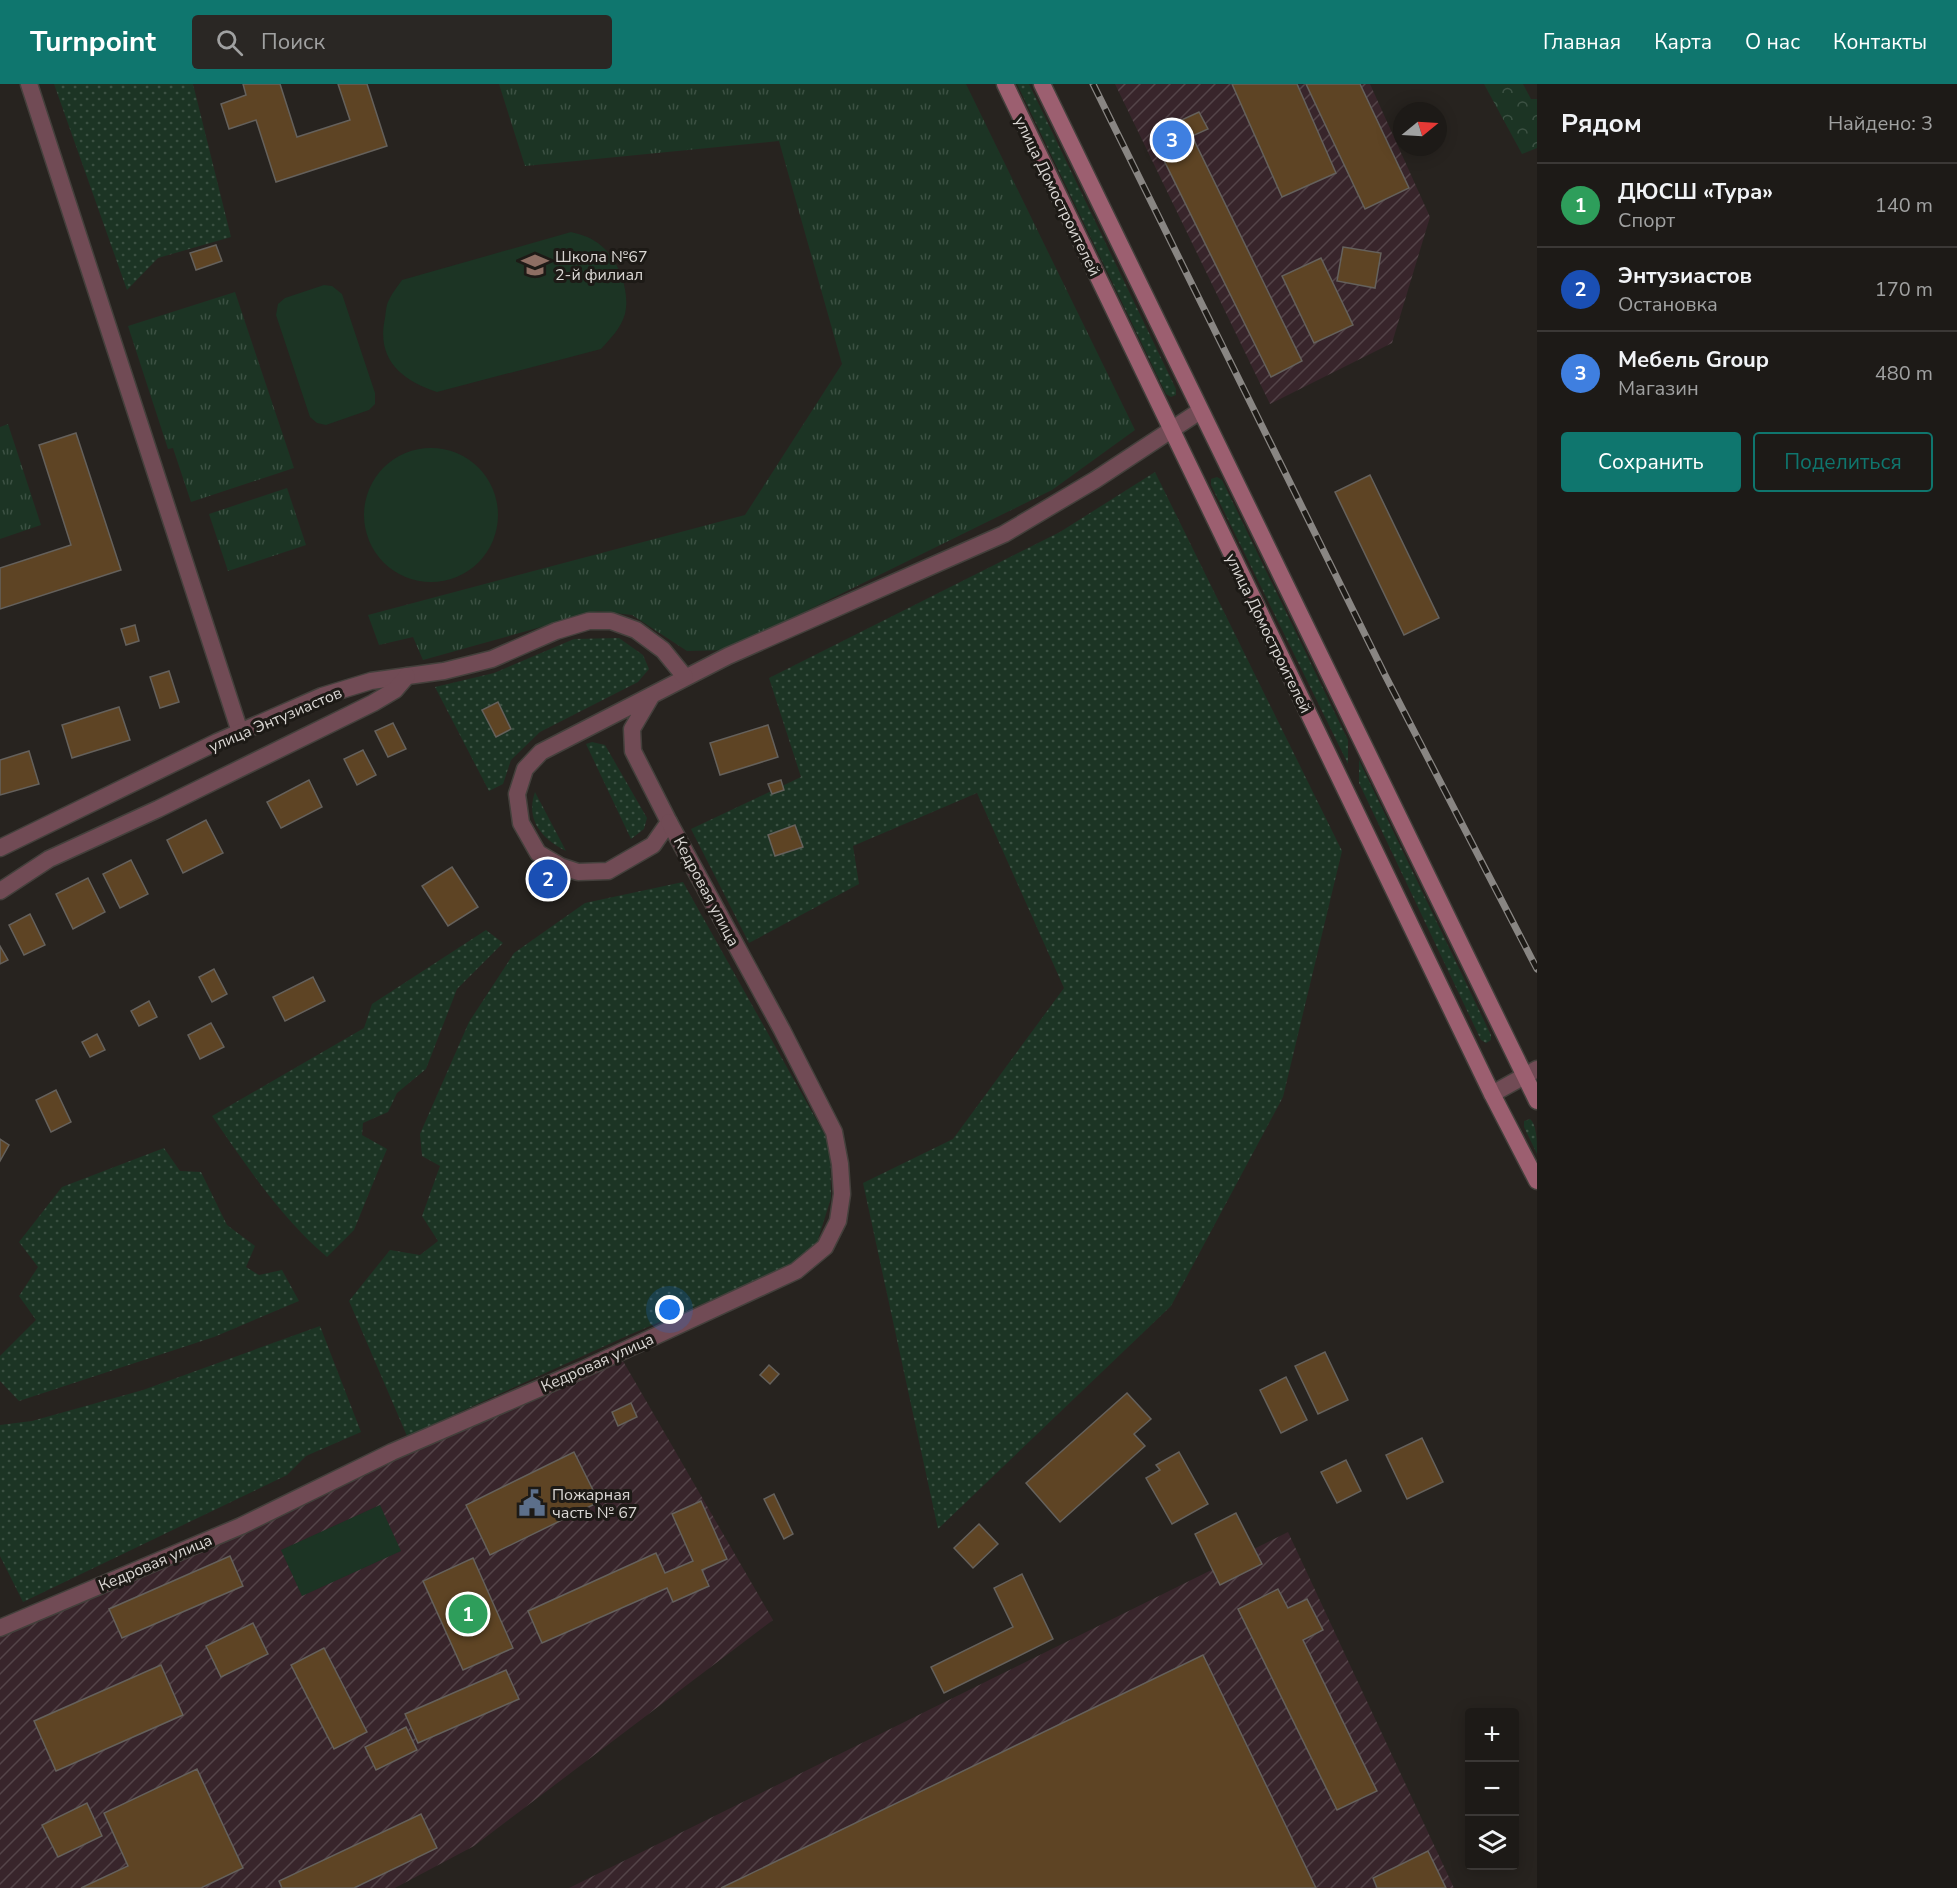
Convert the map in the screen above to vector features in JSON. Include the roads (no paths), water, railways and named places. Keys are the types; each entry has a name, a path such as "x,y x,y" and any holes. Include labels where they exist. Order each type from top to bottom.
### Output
{"main road":[{"name":"улица Домостроителей","path":"1005,84 1492,1094 1537,1181"},
{"name":"улица Домостроителей","path":"1042,84 1200,411 1531,1073 1537,1101"}],"street":[{"path":"29,84 240,732"},
{"path":"669,822 653,845 608,871 578,872 560,866 538,853 521,823 517,794 525,769 541,752 685,677 1004,534 1095,480 1200,411"},
{"name":"улица Энтузиастов","path":"0,848 240,732 322,696 371,681 444,671 492,659 556,631 589,621 611,621 636,630 663,650 685,677"},
{"path":"0,891 49,859 158,809 373,703 395,690 407,676"},
{"name":"Кедровая улица","path":"0,1628 241,1526 392,1452 582,1370 796,1271 825,1247 838,1221 842,1194 840,1164 834,1132 633,751 632,729 652,695"},
{"path":"1492,1094 1531,1073"}],"railway":[{"path":"1093,84 1386,677 1537,969"}],"place":[{"name":"Мебель Group","path":"1172,140"},
{"name":"Школа №67 2-й филиал","path":"535,265"},
{"name":"Энтузиастов","path":"548,879"},
{"name":"Пожарная часть № 67","path":"532,1503"},
{"name":"ДЮСШ «Тура»","path":"468,1614"}]}
